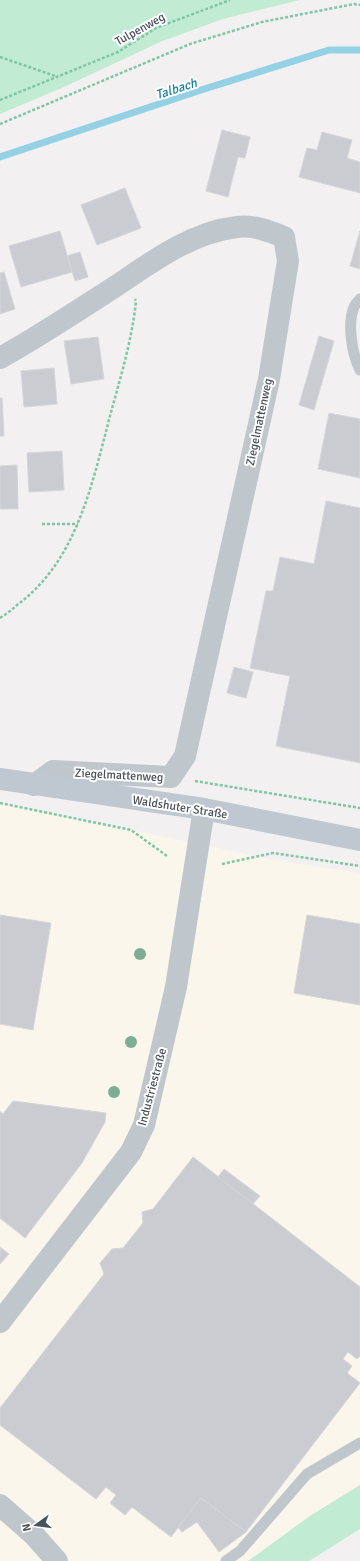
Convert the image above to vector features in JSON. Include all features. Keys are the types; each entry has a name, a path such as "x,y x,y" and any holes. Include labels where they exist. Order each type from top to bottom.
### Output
{"main road":[{"name":"Waldshuter Straße","path":"0,779 204,810 360,840"}],"street":[{"name":"Ziegelmattenweg","path":"0,358 24,345 153,260 205,234 238,226 261,228 284,237 288,261 269,379 185,756 171,777 53,771 34,785"},
{"name":"Industriestraße","path":"0,1322 131,1152 144,1125 176,987 204,810"},
{"path":"0,1505 34,1534 57,1561"}],"lane":[{"path":"360,300 354,306 350,330 353,351 360,370"},
{"path":"226,1561 240,1551 307,1474 360,1443"}],"path":[{"name":"Tulpenweg","path":"0,100 118,52 156,28 230,0"},
{"path":"0,124 190,44 262,22 354,4 360,5"},
{"path":"0,57 59,77"},
{"path":"0,618 27,598 46,580 64,553 78,524 94,475 124,363 134,319 136,301 126,279"},
{"path":"42,524 78,524"},
{"path":"171,777 360,808"},
{"path":"0,804 131,830 167,856"},
{"path":"222,864 273,853 360,866"}],"shaded area":[{"path":"0,802 269,859 360,873 360,1485 310,1516 248,1561 0,1561"}],"green space":[{"path":"0,0 300,0 223,19 160,42 64,87 0,114"},
{"path":"360,1485 360,1529 309,1561 248,1561 310,1516"}],"building":[{"path":"222,130 250,137 245,158 238,157 228,197 206,191"},
{"path":"322,132 352,140 347,158 360,162 360,193 299,177 307,148 317,150"},
{"path":"125,188 141,228 97,245 81,205"},
{"path":"60,231 72,272 21,287 9,246"},
{"path":"360,231 360,269 350,266"},
{"path":"80,252 88,277 75,281 67,256"},
{"path":"4,272 15,309 0,314 0,273"},
{"path":"319,336 334,341 314,410 299,405"},
{"path":"98,337 104,379 71,384 64,341"},
{"path":"54,368 57,404 24,407 21,371"},
{"path":"0,398 2,398 4,436 0,436"},
{"path":"329,413 360,419 360,478 318,469"},
{"path":"62,451 64,490 29,492 27,453"},
{"path":"17,465 18,509 0,509 0,466"},
{"path":"326,501 360,508 360,763 276,746 290,676 250,668 266,591 273,591 280,557 314,564"},
{"path":"234,667 253,672 246,698 227,693"},
{"path":"0,915 51,923 33,1030 0,1024"},
{"path":"307,915 360,924 360,1005 294,993"},
{"path":"13,1101 106,1113 105,1122 82,1163 25,1238 0,1218 0,1111 3,1114"},
{"path":"193,1157 360,1287 360,1356 357,1359 348,1352 343,1359 352,1366 347,1373 360,1383 246,1532 201,1498 171,1537 132,1507 125,1515 110,1503 116,1495 106,1487 96,1499 0,1425 0,1408 104,1274 100,1263 112,1249 123,1248 143,1223 142,1212 153,1209"},
{"path":"224,1169 260,1196 253,1204 218,1177"},
{"path":"0,1247 9,1254 0,1264"},
{"path":"201,1498 246,1532 219,1552 197,1522 182,1532 178,1527"}],"waterway":[{"name":"Talbach","path":"0,157 201,90 329,50 360,50"}]}
